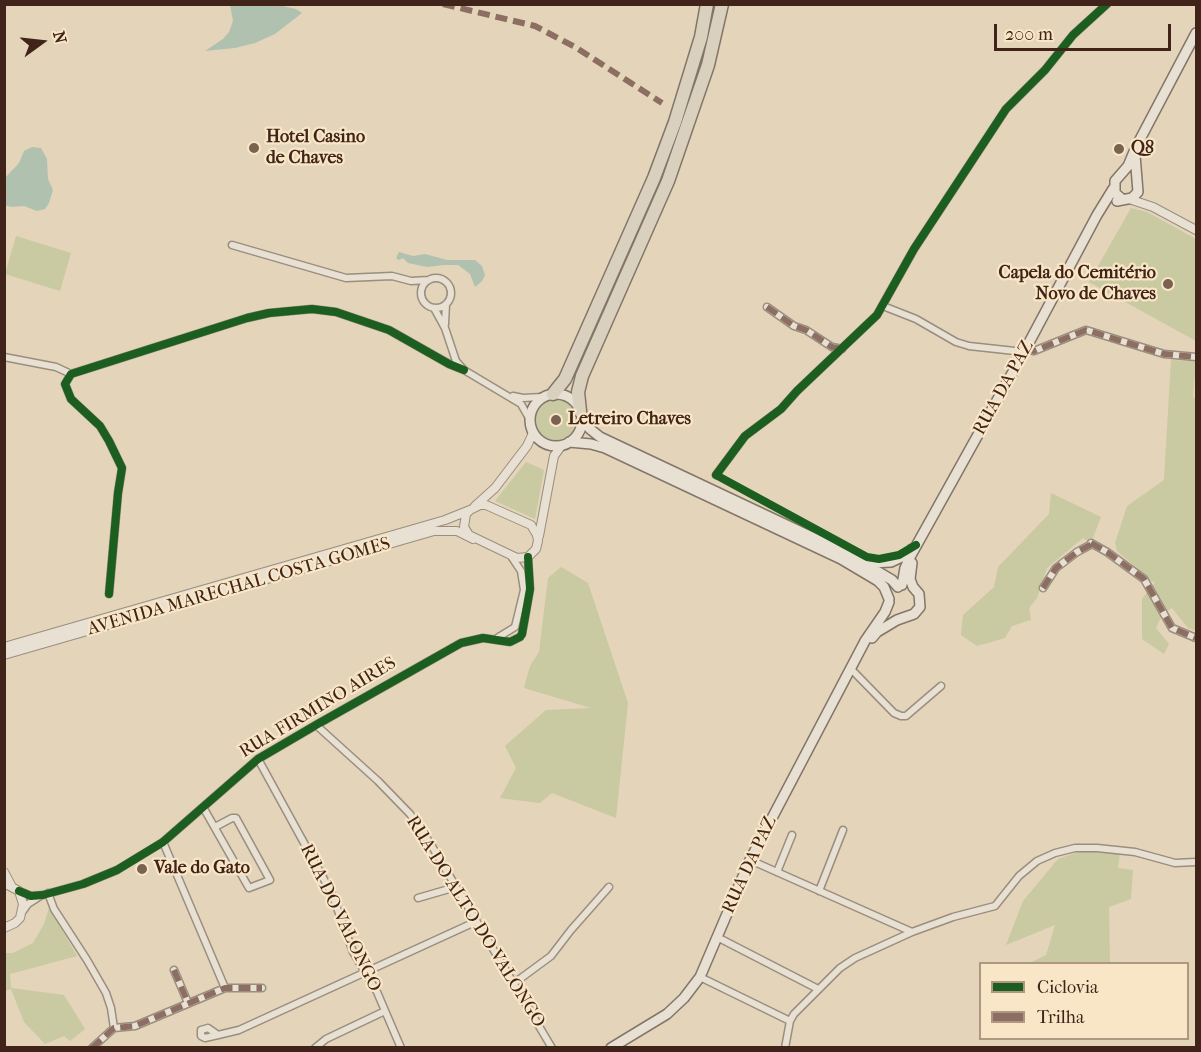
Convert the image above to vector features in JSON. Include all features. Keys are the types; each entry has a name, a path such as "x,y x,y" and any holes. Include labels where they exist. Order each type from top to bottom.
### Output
{"highway":[{"path":"548,396 565,379 654,178 675,122 701,37 707,4"},
{"path":"581,416 578,392 582,376 668,181 708,65 722,4"}],"main road":[{"path":"1089,229 1113,189 1114,181 1128,166 1197,33"},
{"path":"1089,229 1110,205 1136,195 1138,184 1135,172 1136,147"},
{"path":"1120,175 1130,174 1138,184"},
{"path":"1113,189 1118,197 1126,199"},
{"name":"RUA DA PAZ","path":"916,545 1025,350 1089,229"},
{"path":"903,617 893,612 884,587 878,581 832,555 605,448 591,444 548,445 541,442 533,433 530,418 534,405 548,396 563,395 572,399 581,416 600,436 855,558 900,586 913,587"},
{"path":"566,444 580,430 581,416"},
{"path":"855,558 871,563 891,562 906,555 916,545"},
{"path":"859,654 894,590 900,586 905,568 916,545"},
{"path":"859,654 878,632 903,617 914,614 920,607 919,594 913,587 910,570 916,545"},
{"name":"RUA DA PAZ","path":"611,1047 667,1014 684,999 700,977 750,860 859,654"}],"street":[{"path":"716,476 745,436 781,409 877,315 914,249 1006,109 1045,70 1073,35 1107,4"},
{"path":"1138,184 1153,207"},
{"path":"1126,199 1153,207 1197,231"},
{"path":"231,245 346,278 392,276 411,281 439,278 447,283 450,290 446,304 445,328"},
{"path":"421,296 422,287 429,280"},
{"path":"411,281 427,304 434,308 445,328 456,361 464,370"},
{"path":"421,311 427,304"},
{"path":"434,308 446,304"},
{"path":"882,306 969,346 1034,351 1086,330 1164,354 1197,357"},
{"path":"766,307 832,347 842,349"},
{"path":"109,594 117,493 122,468 110,441 100,426 71,399 65,384 71,374 247,318 269,313 312,309 336,312 389,330 510,395 521,404 530,418"},
{"path":"4,357 56,367 71,374"},
{"path":"510,395 523,398 548,396"},
{"path":"474,539 464,526 464,520 502,478 527,446 533,433"},
{"path":"512,556 517,558 528,556 536,549 554,456 566,444"},
{"path":"473,508 486,505 531,525 537,534 538,541"},
{"name":"AVENIDA MARECHAL COSTA GOMES","path":"4,646 445,520 473,508"},
{"name":"AVENIDA MARECHAL COSTA GOMES","path":"4,655 434,531 457,531 512,556"},
{"path":"1043,588 1056,568 1091,544 1107,552 1144,579 1172,628 1197,638"},
{"path":"496,638 513,630 517,623 524,585 521,571 512,556"},
{"name":"RUA FIRMINO AIRES","path":"46,894 83,884 117,870 164,842 258,759 461,643 483,638 496,638 510,642 520,637 530,589 528,556"},
{"path":"851,669 894,713 901,716 906,716 941,686"},
{"name":"RUA DO ALTO DO VALONGO","path":"316,725 378,781 410,814 552,1047"},
{"name":"RUA DO VALONGO","path":"258,759 333,894 353,952 376,992 399,1047"},
{"path":"203,807 214,827 249,888 270,880 237,818 232,818 214,827"},
{"path":"819,891 843,830"},
{"path":"777,872 792,835"},
{"path":"164,842 225,988"},
{"path":"785,1047 790,1021 840,968 855,958 912,932 995,906 1019,876 1038,861 1055,853 1075,848 1117,849 1175,863 1197,862"},
{"path":"750,860 912,932"},
{"path":"4,872 8,884 19,891 31,896 46,894"},
{"path":"418,898 456,887"},
{"path":"513,984 551,956 609,887"},
{"path":"19,891 23,911"},
{"path":"4,928 15,923 28,904 46,894"},
{"path":"46,894 106,993 114,1028"},
{"path":"218,1035 239,1030 475,922"},
{"path":"717,937 818,989"},
{"path":"174,970 188,1004"},
{"path":"700,977 790,1021"},
{"path":"92,1047 114,1028 135,1026 225,988 262,988"},
{"path":"315,1047 326,1039 385,1011"}],"green space":[{"path":"1131,208 1147,212 1196,239 1196,341 1089,282"},
{"path":"16,236 71,253 60,291 5,274"},
{"path":"1171,360 1196,361 1193,397 1196,398 1196,631 1188,628 1172,608 1162,615 1156,628 1169,644 1164,654 1142,639 1142,599 1155,582 1141,580 1138,569 1117,551 1115,543 1127,506 1164,480"},
{"path":"556,399 571,405 577,420 571,435 556,441 541,435 535,420 541,405"},
{"path":"526,462 544,470 535,519 495,501"},
{"path":"1051,493 1101,517 1091,543 1083,538 1047,568 1037,598 1029,608 1031,620 1012,626 1005,638 977,646 961,635 963,615 994,587 998,567 1049,514"},
{"path":"561,567 588,583 628,703 616,818 552,793 540,803 500,798 516,768 505,746 546,710 591,708 524,688 530,666 539,652 548,578"},
{"path":"1095,846 1120,853 1118,868 1133,870 1131,899 1109,907 1110,962 1032,962 1046,955 1055,925 1006,945 1023,901 1058,859"},
{"path":"49,908 77,956 10,974 11,988 64,995 85,1029 70,1041 64,1036 45,1044 24,1022 11,989 5,991 4,953 13,953 33,943 44,924"}],"shaded area":[{"path":"230,5 278,5 296,9 302,13 275,34 255,43 205,51 229,32 233,21"},
{"path":"32,147 41,148 47,159 48,179 53,190 45,209 37,211 24,206 5,205 5,178 19,163 24,151"},
{"path":"399,252 413,256 425,254 447,260 475,260 482,266 485,275 475,287 470,274 458,265 427,267 408,263 403,258 399,260 396,258"}],"marked path":[{"path":"443,4 535,26 575,47 662,103"},
{"path":"767,307 794,326 806,330 832,347 842,349"},
{"path":"1025,349 1034,351 1086,330 1164,354 1196,357"},
{"path":"1091,543 1144,579 1172,628 1196,638"},
{"path":"1043,588 1056,568 1092,544"},
{"path":"174,970 188,1003"},
{"path":"92,1048 114,1028 135,1026 225,988 262,988"}],"cycle path":[{"path":"916,545 899,555 879,559 867,557 716,475 745,436 781,409 877,315 914,249 1006,109 1045,70 1073,35 1107,4"},
{"path":"109,594 122,468 100,426 71,399 65,384 71,374 247,318 269,313 312,309 336,312 389,330 464,370"},
{"path":"19,891 31,896 43,895 83,884 117,870 163,842 258,759 316,725 461,643 483,638 510,642 520,637 530,589 528,557"}],"place":[{"name":"Hotel Casino de Chaves","path":"254,148"},
{"name":"Q8","path":"1119,149"},
{"name":"Capela do Cemitério Novo de Chaves","path":"1168,284"},
{"name":"Letreiro Chaves","path":"556,420"},
{"name":"Vale do Gato","path":"142,869"}]}
